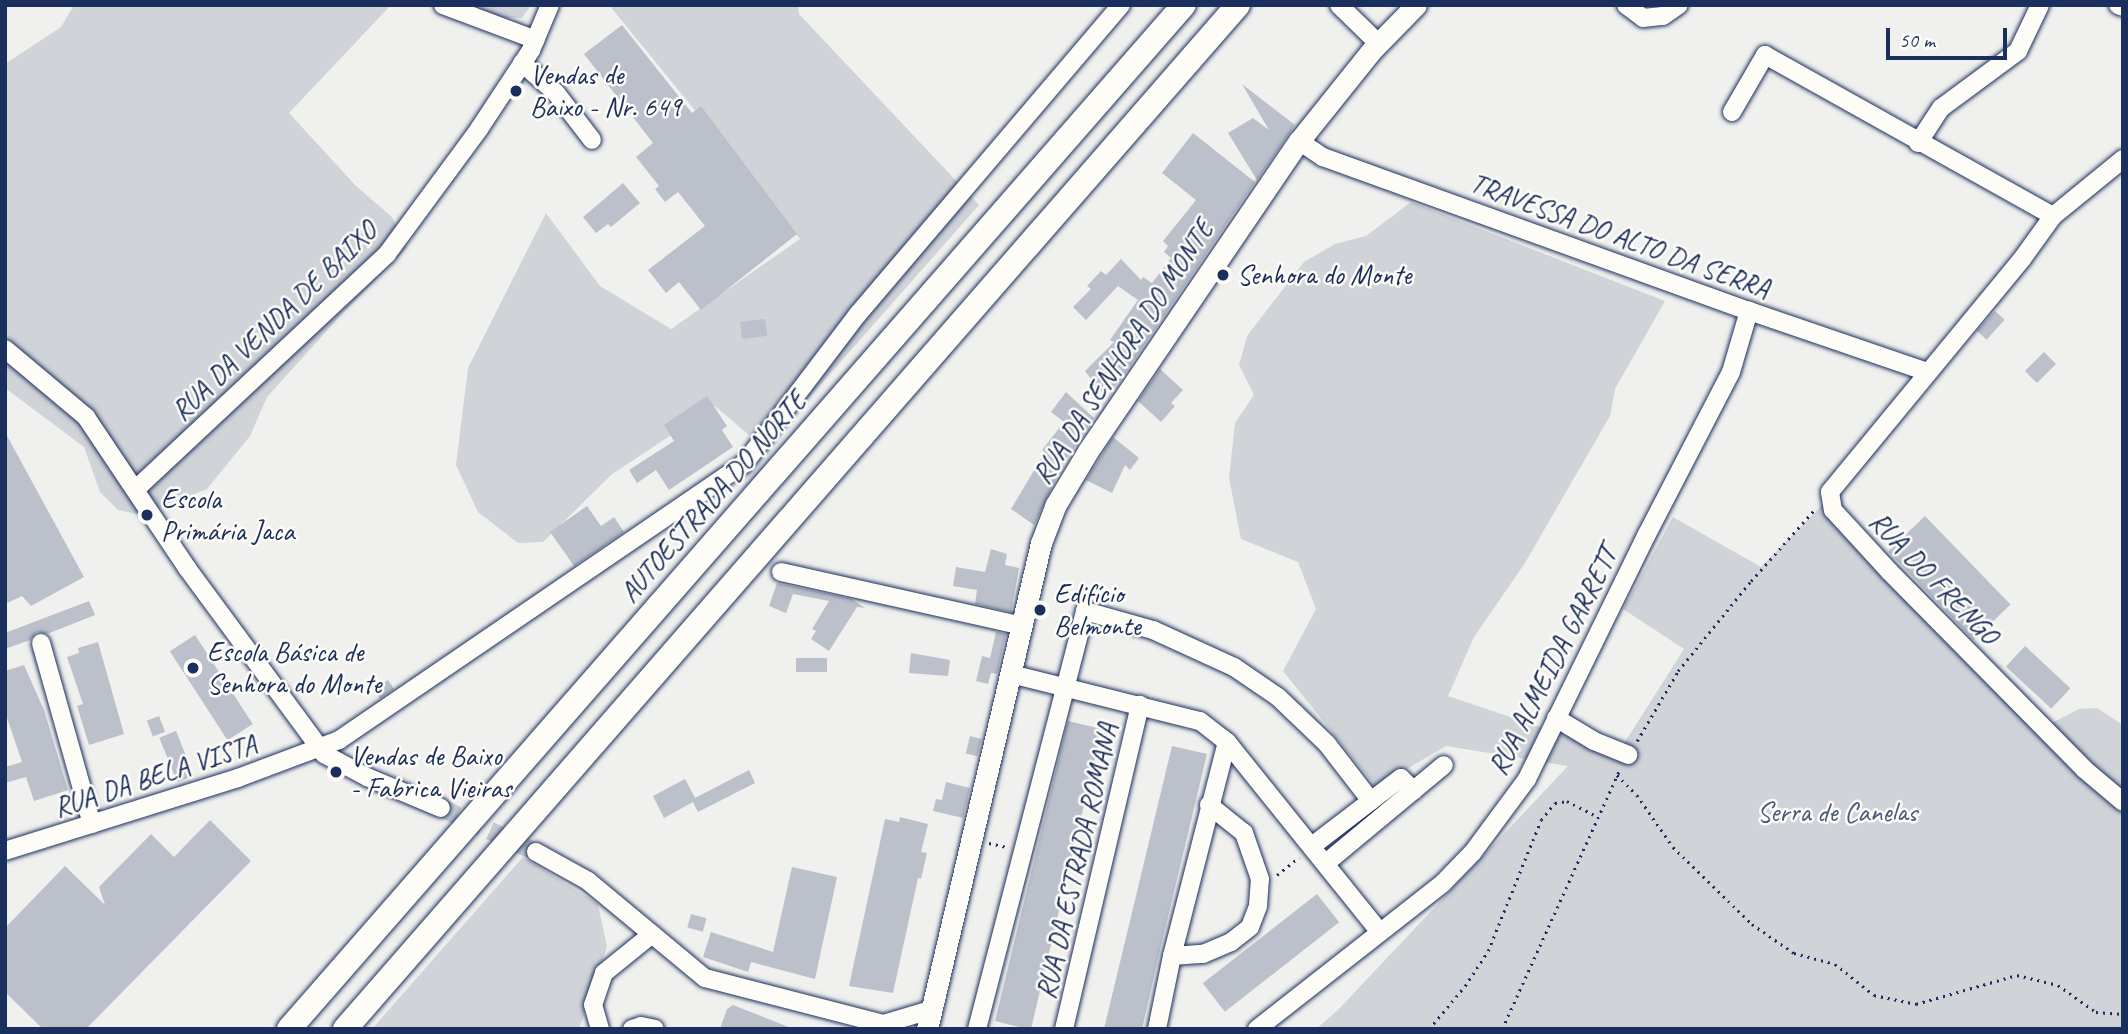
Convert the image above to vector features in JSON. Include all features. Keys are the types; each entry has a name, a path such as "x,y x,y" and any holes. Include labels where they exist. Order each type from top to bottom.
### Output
{"highway":[{"name":"AUTOESTRADA DO NORTE","path":"289,1029 1184,5"},
{"path":"345,1029 544,796 1238,5"}],"main road":[{"name":"RUA DA SENHORA DO MONTE","path":"929,1020 1041,543 1055,506 1088,451 1299,141 1328,101 1378,43 1416,5"}],"street":[{"path":"443,5 536,40"},
{"name":"RUA DA VENDA DE BAIXO","path":"136,489 387,254 480,129 536,40 550,5"},
{"name":"RUA DA BELA VISTA","path":"6,849 92,824 339,740 744,464 858,314 1121,5"},
{"path":"1339,5 1378,43"},
{"path":"1626,5 1643,18 1663,16 1679,5"},
{"path":"1918,143 1941,108 2018,51 2040,5"},
{"path":"1732,112 1766,54 1918,143 2053,216"},
{"path":"522,63 556,93 592,140"},
{"name":"TRAVESSA DO ALTO DA SERRA","path":"1299,141 1324,157 1749,311 1927,372"},
{"path":"1830,492 2022,259 2053,216 2123,159"},
{"name":"RUA ALMEIDA GARRETT","path":"1257,1029 1443,883 1473,852 1527,779 1731,372 1749,311"},
{"path":"5,349 86,417 187,568 320,748 367,777 441,808"},
{"name":"RUA DO FRENGO","path":"1830,492 1833,510 1890,572 2084,769 2123,802"},
{"path":"781,572 1023,626"},
{"path":"976,1029 1085,611 1153,630 1213,655 1278,698 1327,744 1371,801"},
{"path":"41,643 92,824"},
{"path":"1011,674 1200,721 1227,742 1379,931"},
{"name":"RUA DA ESTRADA ROMANA","path":"1064,1029 1140,705"},
{"path":"1556,718 1594,741 1628,755"},
{"path":"1157,1029 1172,956 1227,742"},
{"path":"1326,863 1444,765"},
{"path":"1312,846 1401,778 1414,791"},
{"path":"1172,956 1203,954 1231,942 1250,927 1258,906 1260,879 1244,833 1209,805"},
{"path":"536,852 588,881 705,978 886,1026 929,1020"},
{"path":"600,1029 593,1005 604,973 652,934"},
{"path":"632,1029 641,1026 656,1029"}],"path":[{"path":"1502,1029 1617,775 1678,671 1751,581 1830,492"},
{"path":"1617,775 1637,795 1673,847 1752,923 1794,953 1835,964 1874,995 1916,1004 1969,986 2017,975 2057,985 2096,1012 2123,1014"},
{"path":"1429,1029 1465,986 1488,951 1541,820 1555,803 1567,802 1598,817"},
{"path":"972,839 1010,848 1008,874 1014,882"},
{"path":"1281,871 1293,861"}],"green space":[{"path":"74,5 391,5 289,113 356,186 392,217 407,248 341,315 267,397 250,436 207,489 141,515 118,510 100,492 84,447 5,388 5,64 61,27"},
{"path":"468,5 531,5 522,18 484,17"},
{"path":"609,5 798,5 799,14 979,205 769,443 750,436 715,406 611,475 543,542 518,543 478,512 456,465 468,368 546,213 600,286 671,329 800,239"},
{"name":"Serra de Canelas","path":"1411,202 1665,301 1615,389 1610,416 1525,563 1474,637 1448,696 1618,753 1684,649 1623,609 1673,517 1761,567 1837,490 1839,505 2052,723 2079,709 2097,708 2123,725 2123,1029 1316,1029 1337,1011 1568,766 1446,746 1376,787 1283,671 1316,609 1298,562 1241,539 1229,478 1235,423 1254,395 1239,365 1247,336 1304,262 1335,244 1366,236"},
{"path":"523,857 598,904 607,947 579,1029 372,1029"}],"building":[{"path":"622,25 692,113 701,106 797,234 701,310 679,282 666,293 648,270 705,226 678,192 665,202 655,189 659,186 636,157 653,143 584,54"},
{"path":"1242,84 1295,125 1257,180 1228,133 1253,118 1269,130"},
{"path":"1193,133 1255,182 1119,382 1104,396 1085,371 1114,342 1110,340 1138,300 1118,286 1086,320 1073,307 1091,289 1087,286 1101,271 1106,275 1121,259 1141,280 1143,277 1152,283 1171,258 1164,252 1168,246 1163,241 1196,200 1162,173"},
{"path":"623,183 640,203 611,227 608,224 596,233 583,217"},
{"path":"1995,311 2005,320 1987,340 1977,331"},
{"path":"765,319 767,336 742,339 740,322"},
{"path":"2044,352 2056,364 2037,383 2025,371"},
{"path":"1160,369 1183,390 1171,403 1175,406 1161,422 1138,401"},
{"path":"1066,392 1094,418 1055,475 1057,476 1034,525 1011,509 1045,452 1042,450 1064,422 1051,412"},
{"path":"707,396 727,426 722,430 733,447 669,490 656,470 637,483 629,470 674,441 664,425"},
{"path":"5,432 84,577 31,606 22,596 5,604"},
{"path":"1113,437 1139,458 1130,470 1125,465 1112,493 1086,480"},
{"path":"587,506 601,526 614,517 624,532 574,566 550,532"},
{"path":"1925,516 2010,604 1974,640 1888,551"},
{"path":"991,549 1007,554 1005,565 1019,568 1011,612 975,604 977,590 953,586 956,567 985,572"},
{"path":"777,583 852,599 865,608 857,607 829,651 811,639 816,631 812,629 829,601 793,594 786,613 769,606"},
{"path":"89,601 95,615 47,634 37,632 30,640 5,649 5,633"},
{"path":"996,632 1006,634 997,674 991,673 988,684 976,681 982,656 990,658"},
{"path":"195,635 253,724 228,740 170,651"},
{"path":"98,642 124,734 89,745 77,706 83,704 67,657 79,653 78,648"},
{"path":"2025,646 2070,688 2051,709 2006,666"},
{"path":"911,653 950,660 948,676 909,673"},
{"path":"796,658 827,658 827,672 796,672"},
{"path":"24,665 44,710 68,790 34,801 26,777 5,783 5,767 22,762 5,712 5,671"},
{"path":"388,680 394,689 380,699 374,690"},
{"path":"159,716 165,732 153,737 147,721"},
{"path":"1068,721 1102,729 1031,1029 1027,1029 995,1021"},
{"path":"176,731 194,776 177,782 159,738"},
{"path":"970,736 982,739 977,756 966,753"},
{"path":"1172,746 1207,754 1142,1029 1104,1029"},
{"path":"749,770 755,783 698,812 693,802 664,818 653,796 685,779 695,798"},
{"path":"946,782 970,788 963,818 933,811 936,799 942,800"},
{"path":"900,817 928,824 921,852 927,853 921,879 918,878 893,993 849,986 885,819 899,822"},
{"path":"210,820 251,861 86,1029 43,1029 5,992 5,928 65,866 105,905 99,887 151,834 174,857"},
{"path":"792,867 837,877 815,979 751,962 748,972 703,957 711,932 773,952"},
{"path":"1317,894 1339,922 1225,1012 1203,983"},
{"path":"691,914 706,918 703,932 687,928"},
{"path":"733,1005 791,1029 720,1029 727,1009"}],"tunnel":[{"path":"441,808 536,852"}],"place":[{"name":"Vendas de Baixo - Nr. 649","path":"516,91"},
{"name":"Senhora do Monte","path":"1223,275"},
{"name":"Escola Primária Jaca","path":"147,515"},
{"name":"Edifício Belmonte","path":"1040,610"},
{"name":"Escola Básica de Senhora do Monte","path":"193,668"},
{"name":"Vendas de Baixo - Fabrica Vieiras","path":"336,772"}]}
